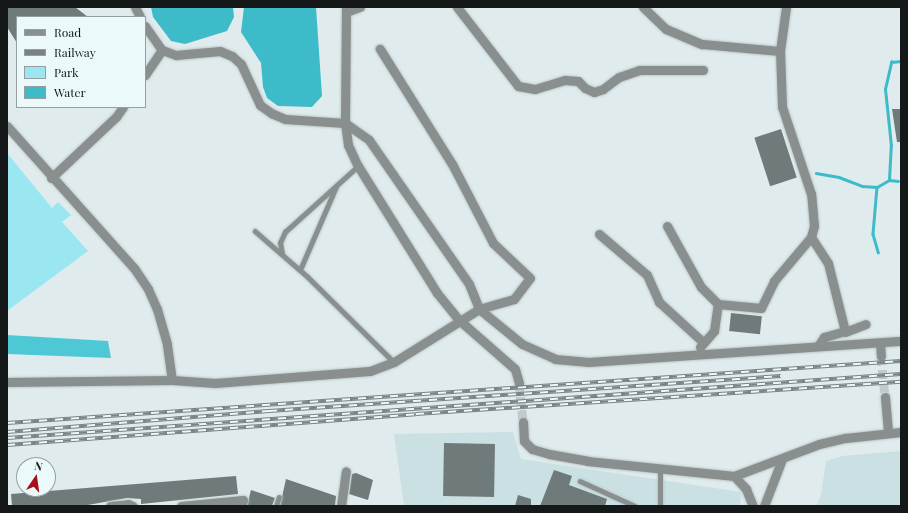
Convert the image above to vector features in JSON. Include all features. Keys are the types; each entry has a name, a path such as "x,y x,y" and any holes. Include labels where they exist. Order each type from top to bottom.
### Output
{"street":[{"path":"135,7 140,16"},
{"path":"360,7 346,10 345,122 348,145 358,166 437,293 458,320 510,365 519,383"},
{"path":"457,7 518,86 535,89 565,80 578,81 585,88 594,92 603,89 619,77 639,70 703,70"},
{"path":"643,7 666,29 702,44 780,51"},
{"path":"667,226 701,287 718,304 761,308 774,281 811,237 814,226 811,194 782,107 780,51 786,7"},
{"path":"146,27 162,50 176,55 209,50 226,53 241,64 260,105 271,113 285,119 345,122 370,140 469,284 479,309 522,344 555,359 589,362 901,341"},
{"path":"7,382 172,380 215,383 370,372 394,362 458,320 479,309 514,299 530,278 493,243 452,164 380,49"},
{"path":"146,74 162,50"},
{"path":"51,178 116,117 122,108"},
{"path":"7,126 51,178 134,268 148,289 157,310 167,345 172,380"},
{"path":"599,234 647,276 659,302 703,342"},
{"path":"811,237 828,262 844,331 824,337 818,346"},
{"path":"696,354 703,342 714,331 718,304"},
{"path":"845,332 866,324"},
{"path":"880,342 881,356"},
{"path":"884,397 888,433"},
{"path":"523,422 524,442 532,448 549,454 588,461 734,476 819,444 901,432"},
{"path":"764,506 782,459"},
{"path":"341,506 346,471"},
{"path":"734,476 746,489 752,506"},
{"path":"181,506 243,500 241,506"},
{"path":"110,506 128,504 133,506"}],"lane":[{"path":"282,254 280,244 285,232 358,166"},
{"path":"300,270 337,185"},
{"path":"255,231 300,270 394,362"},
{"path":"660,468 660,506"},
{"path":"580,481 635,506"},
{"path":"276,506 279,497"}],"shaded area":[{"path":"7,335 108,341 111,358 7,354"},
{"path":"513,432 521,459 741,492 740,506 404,506 394,434"},
{"path":"901,451 901,506 816,506 821,495 826,461 842,456"}],"green space":[{"path":"7,153 52,208 58,202 71,215 62,222 88,251 7,311"}],"water":[{"path":"151,7 233,7 234,17 227,31 185,44 171,41 153,17"},
{"path":"244,7 316,7 322,96 312,107 278,106 267,98 263,87 261,63 241,32"}],"building":[{"path":"7,7 75,7 87,16 16,16 16,41 7,27"},
{"path":"892,109 901,109 901,142 897,142"},
{"path":"781,129 797,178 770,186 754,138"},
{"path":"731,313 762,316 760,334 729,331"},
{"path":"444,443 495,444 494,497 443,496"},
{"path":"554,470 572,476 569,485 607,499 605,506 540,506"},
{"path":"356,473 373,480 368,500 349,494 352,474"},
{"path":"236,476 238,494 141,504 141,499 127,498 82,506 12,506 11,494 16,494 16,497 56,497 56,490"},
{"path":"286,479 336,496 335,506 280,506"},
{"path":"251,490 275,498 272,506 247,506"},
{"path":"518,495 531,499 531,506 515,506"}],"waterway":[{"path":"889,180 891,146 885,89 891,62 901,61"},
{"path":"816,173 839,177 862,186 877,187 889,180 898,181"},
{"path":"877,187 873,234 878,252"}],"tunnel":[{"path":"881,356 885,397"},
{"path":"519,383 523,422"}],"railway":[{"path":"7,423 901,361"},
{"path":"7,438 901,374"},
{"path":"7,432 269,411 781,376"},
{"path":"7,445 416,414 901,382"}]}
